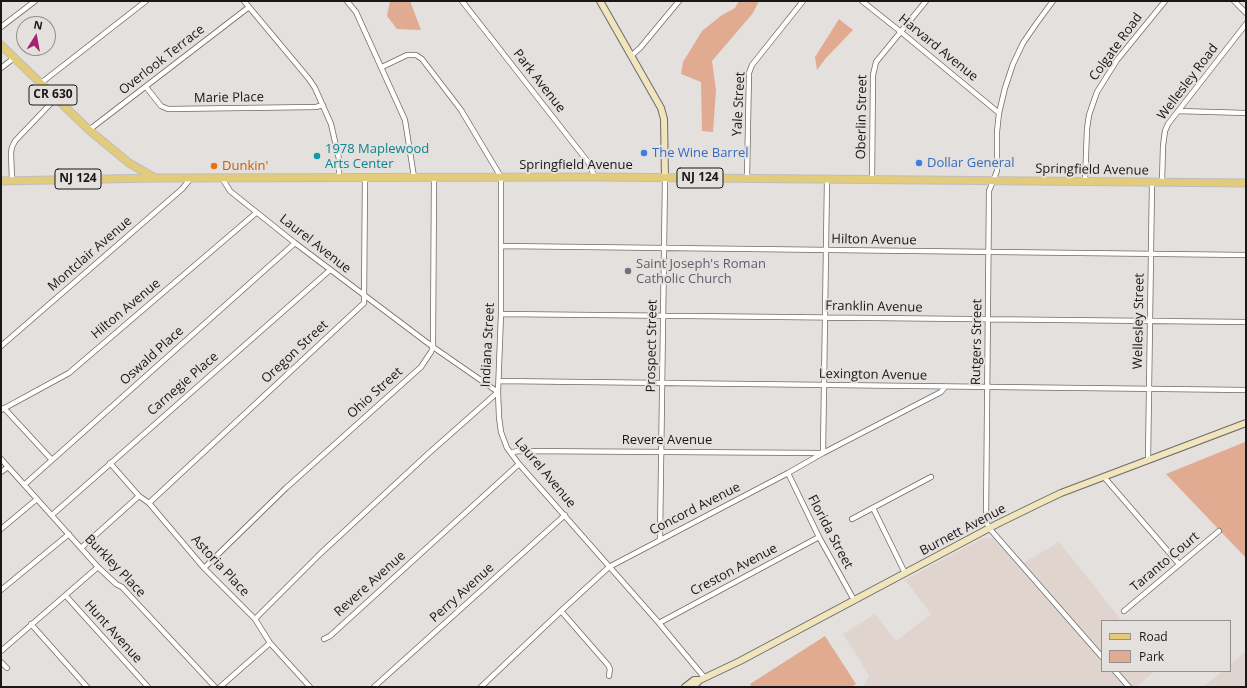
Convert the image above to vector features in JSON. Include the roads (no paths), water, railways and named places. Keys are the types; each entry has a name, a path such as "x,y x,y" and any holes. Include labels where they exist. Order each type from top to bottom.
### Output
{"main road":[{"name":"CR 630","path":"1,45 89,130 129,163 155,178"},
{"name":"Springfield Avenue","path":"1,181 155,178 595,177 1246,183"}],"street":[{"path":"1,27 35,1"},
{"path":"41,83 139,3 146,1"},
{"path":"244,1 309,80 323,105 331,124 336,144 339,159 339,178"},
{"path":"347,1 356,12 405,120 414,177"},
{"name":"Park Avenue","path":"462,1 588,162 595,177"},
{"name":"Prospect Street","path":"600,1 632,55 660,108 664,119 665,178 660,539"},
{"path":"632,55 640,48 679,1"},
{"name":"Yale Street","path":"748,178 749,73 752,65 803,1"},
{"name":"Harvard Avenue","path":"862,1 999,113"},
{"name":"Oberlin Street","path":"872,179 873,75 876,62 926,1"},
{"name":"Rutgers Street","path":"1053,1 1023,43 1013,64 999,113 997,132 997,171 989,192 986,521 990,528 1101,656"},
{"name":"Colgate Road","path":"1085,181 1087,129 1089,115 1097,92 1117,60 1165,1"},
{"path":"1234,1 1246,13"},
{"name":"Overlook Terrace","path":"89,130 249,6"},
{"name":"Wellesley Road","path":"1162,182 1163,146 1165,131 1168,124 1246,24"},
{"path":"382,67 407,55 416,55 422,59 461,110 501,177"},
{"path":"1,68 14,58"},
{"name":"Marie Place","path":"146,87 161,106 168,109 316,107 323,105"},
{"path":"12,180 12,147 56,98"},
{"path":"1178,111 1246,113"},
{"name":"Indiana Street","path":"255,619 321,553 429,453 498,392 501,314 501,177"},
{"name":"Montclair Avenue","path":"1,346 182,189 191,178"},
{"name":"Laurel Avenue","path":"222,178 230,191 256,213 433,347 498,392 501,432 511,454 659,623 702,678"},
{"path":"365,178 365,296"},
{"name":"Ohio Street","path":"204,568 286,488 421,367 432,352 434,178"},
{"path":"823,453 827,179"},
{"name":"Wellesley Street","path":"1148,460 1152,182"},
{"name":"Hilton Avenue","path":"3,409 69,373 256,213"},
{"name":"Oswald Place","path":"24,485 295,243"},
{"name":"Hilton Avenue","path":"501,246 1246,255"},
{"name":"Carnegie Place","path":"52,516 110,463 330,270"},
{"name":"Oregon Street","path":"149,503 364,303 365,296"},
{"name":"Franklin Avenue","path":"501,314 1246,322"},
{"name":"Lexington Avenue","path":"499,381 1246,390"},
{"name":"Concord Avenue","path":"481,687 561,610 610,567 660,539 941,392 946,387"},
{"path":"3,409 52,460"},
{"name":"Burnett Avenue","path":"685,687 694,680 702,678 740,661 990,528 1061,493 1246,423"},
{"name":"Revere Avenue","path":"511,454 517,450 823,453"},
{"name":"Burkley Place","path":"1,459 98,567 122,588 215,687"},
{"name":"Astoria Place","path":"110,463 139,496 149,503 204,568 255,619 270,643 310,687"},
{"name":"Revere Avenue","path":"324,639 330,636 519,464"},
{"path":"1,472 8,466"},
{"name":"Florida Street","path":"788,473 819,537 854,600"},
{"path":"852,519 931,477"},
{"path":"1104,477 1178,564"},
{"path":"81,548 139,496"},
{"path":"1,529 37,499"},
{"path":"872,508 905,573"},
{"name":"Perry Avenue","path":"374,687 564,515"},
{"name":"Taranto Court","path":"1124,611 1219,531"},
{"path":"1,590 69,534"},
{"name":"Creston Avenue","path":"659,623 819,537"},
{"path":"1,651 98,567"},
{"name":"Hunt Avenue","path":"66,596 145,686"},
{"path":"561,610 608,665 610,669 609,676"},
{"path":"31,624 87,687"},
{"path":"220,687 270,643"},
{"path":"1,662 7,668"},
{"path":"1116,672 1129,687"},
{"name":"Burnett Avenue","path":"693,687 702,678"}],"place":[{"name":"The Wine Barrel","path":"644,153"},
{"name":"1978 Maplewood Arts Center","path":"317,156"},
{"name":"Dollar General","path":"919,163"},
{"name":"Dunkin'","path":"214,166"},
{"name":"Saint Joseph's Roman Catholic Church","path":"628,271"}]}
